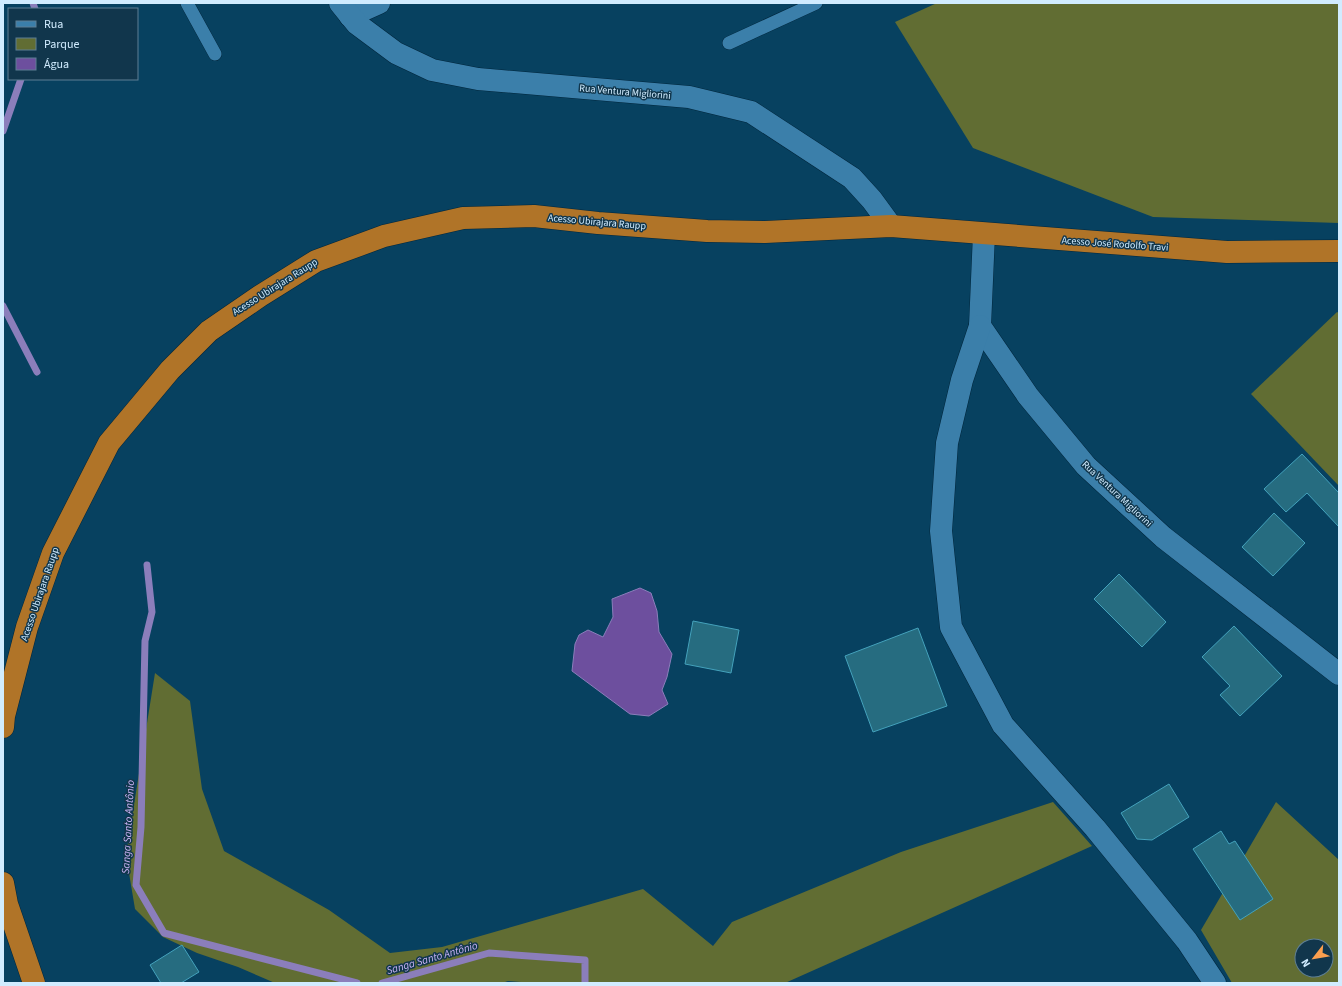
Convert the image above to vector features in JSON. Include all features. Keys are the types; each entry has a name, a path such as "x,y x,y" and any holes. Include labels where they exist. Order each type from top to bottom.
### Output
{"highway":[{"name":"Acesso Ubirajara Raupp","path":"3,727 4,716 27,627 53,553 109,443 170,370 209,331 260,296 316,261 384,236 463,218 534,216 598,223 707,231 765,232 891,226"},
{"name":"Acesso José Rodolfo Travi","path":"891,226 1227,252 1339,251"},
{"path":"3,883 7,904 34,983"}],"street":[{"path":"345,9 379,3"},
{"name":"Rua Ventura Migliorini","path":"345,9 357,24 396,53 432,70 478,79 689,97 752,112 852,178 872,200 891,226"},
{"path":"984,234 980,326 962,380 947,443 941,531 951,627 1003,726 1095,828 1187,941 1215,983"},
{"name":"Rua Ventura Migliorini","path":"980,326 1028,396 1086,466 1163,537 1339,674"}],"lane":[{"path":"187,3 215,54"},
{"path":"728,43 816,3"}],"green space":[{"path":"937,3 1339,3 1339,223 1153,217 973,148 895,22"},
{"path":"1337,312 1339,313 1339,486 1251,394"},
{"path":"155,673 190,701 202,789 224,851 329,910 390,953 442,947 643,889 713,946 732,922 901,852 1053,802 1092,846 785,983 534,983 508,981 502,983 275,983 238,967 197,953 163,937 135,909 126,855"},
{"path":"1276,802 1339,860 1339,983 1232,983 1201,930"}],"water":[{"path":"640,588 651,593 657,611 659,632 672,654 667,677 662,690 668,704 649,716 630,714 572,671 575,644 579,635 588,630 603,637 613,617 612,599"}],"building":[{"path":"1302,454 1339,493 1339,527 1307,493 1286,512 1264,489"},
{"path":"1274,513 1305,543 1273,576 1242,547"},
{"path":"1119,574 1166,622 1142,647 1094,599"},
{"path":"693,621 739,630 731,673 685,664"},
{"path":"1234,626 1282,676 1240,716 1220,695 1230,686 1202,657"},
{"path":"918,628 947,706 873,732 845,656"},
{"path":"1169,784 1189,817 1152,840 1137,839 1121,813"},
{"path":"1221,831 1229,844 1235,841 1273,899 1240,920 1193,849"},
{"path":"182,945 199,972 181,983 161,983 150,965"}],"waterway":[{"name":"Sanga Santo Antônio","path":"33,3 35,8"},
{"name":"Sanga Santo Antônio","path":"3,131 21,80"},
{"name":"Sanga Santo Antônio","path":"3,306 37,372"},
{"name":"Sanga Santo Antônio","path":"147,565 152,612 145,641 141,827 136,885 164,933 357,983"},
{"name":"Sanga Santo Antônio","path":"382,983 489,953 585,960 585,983"}]}
